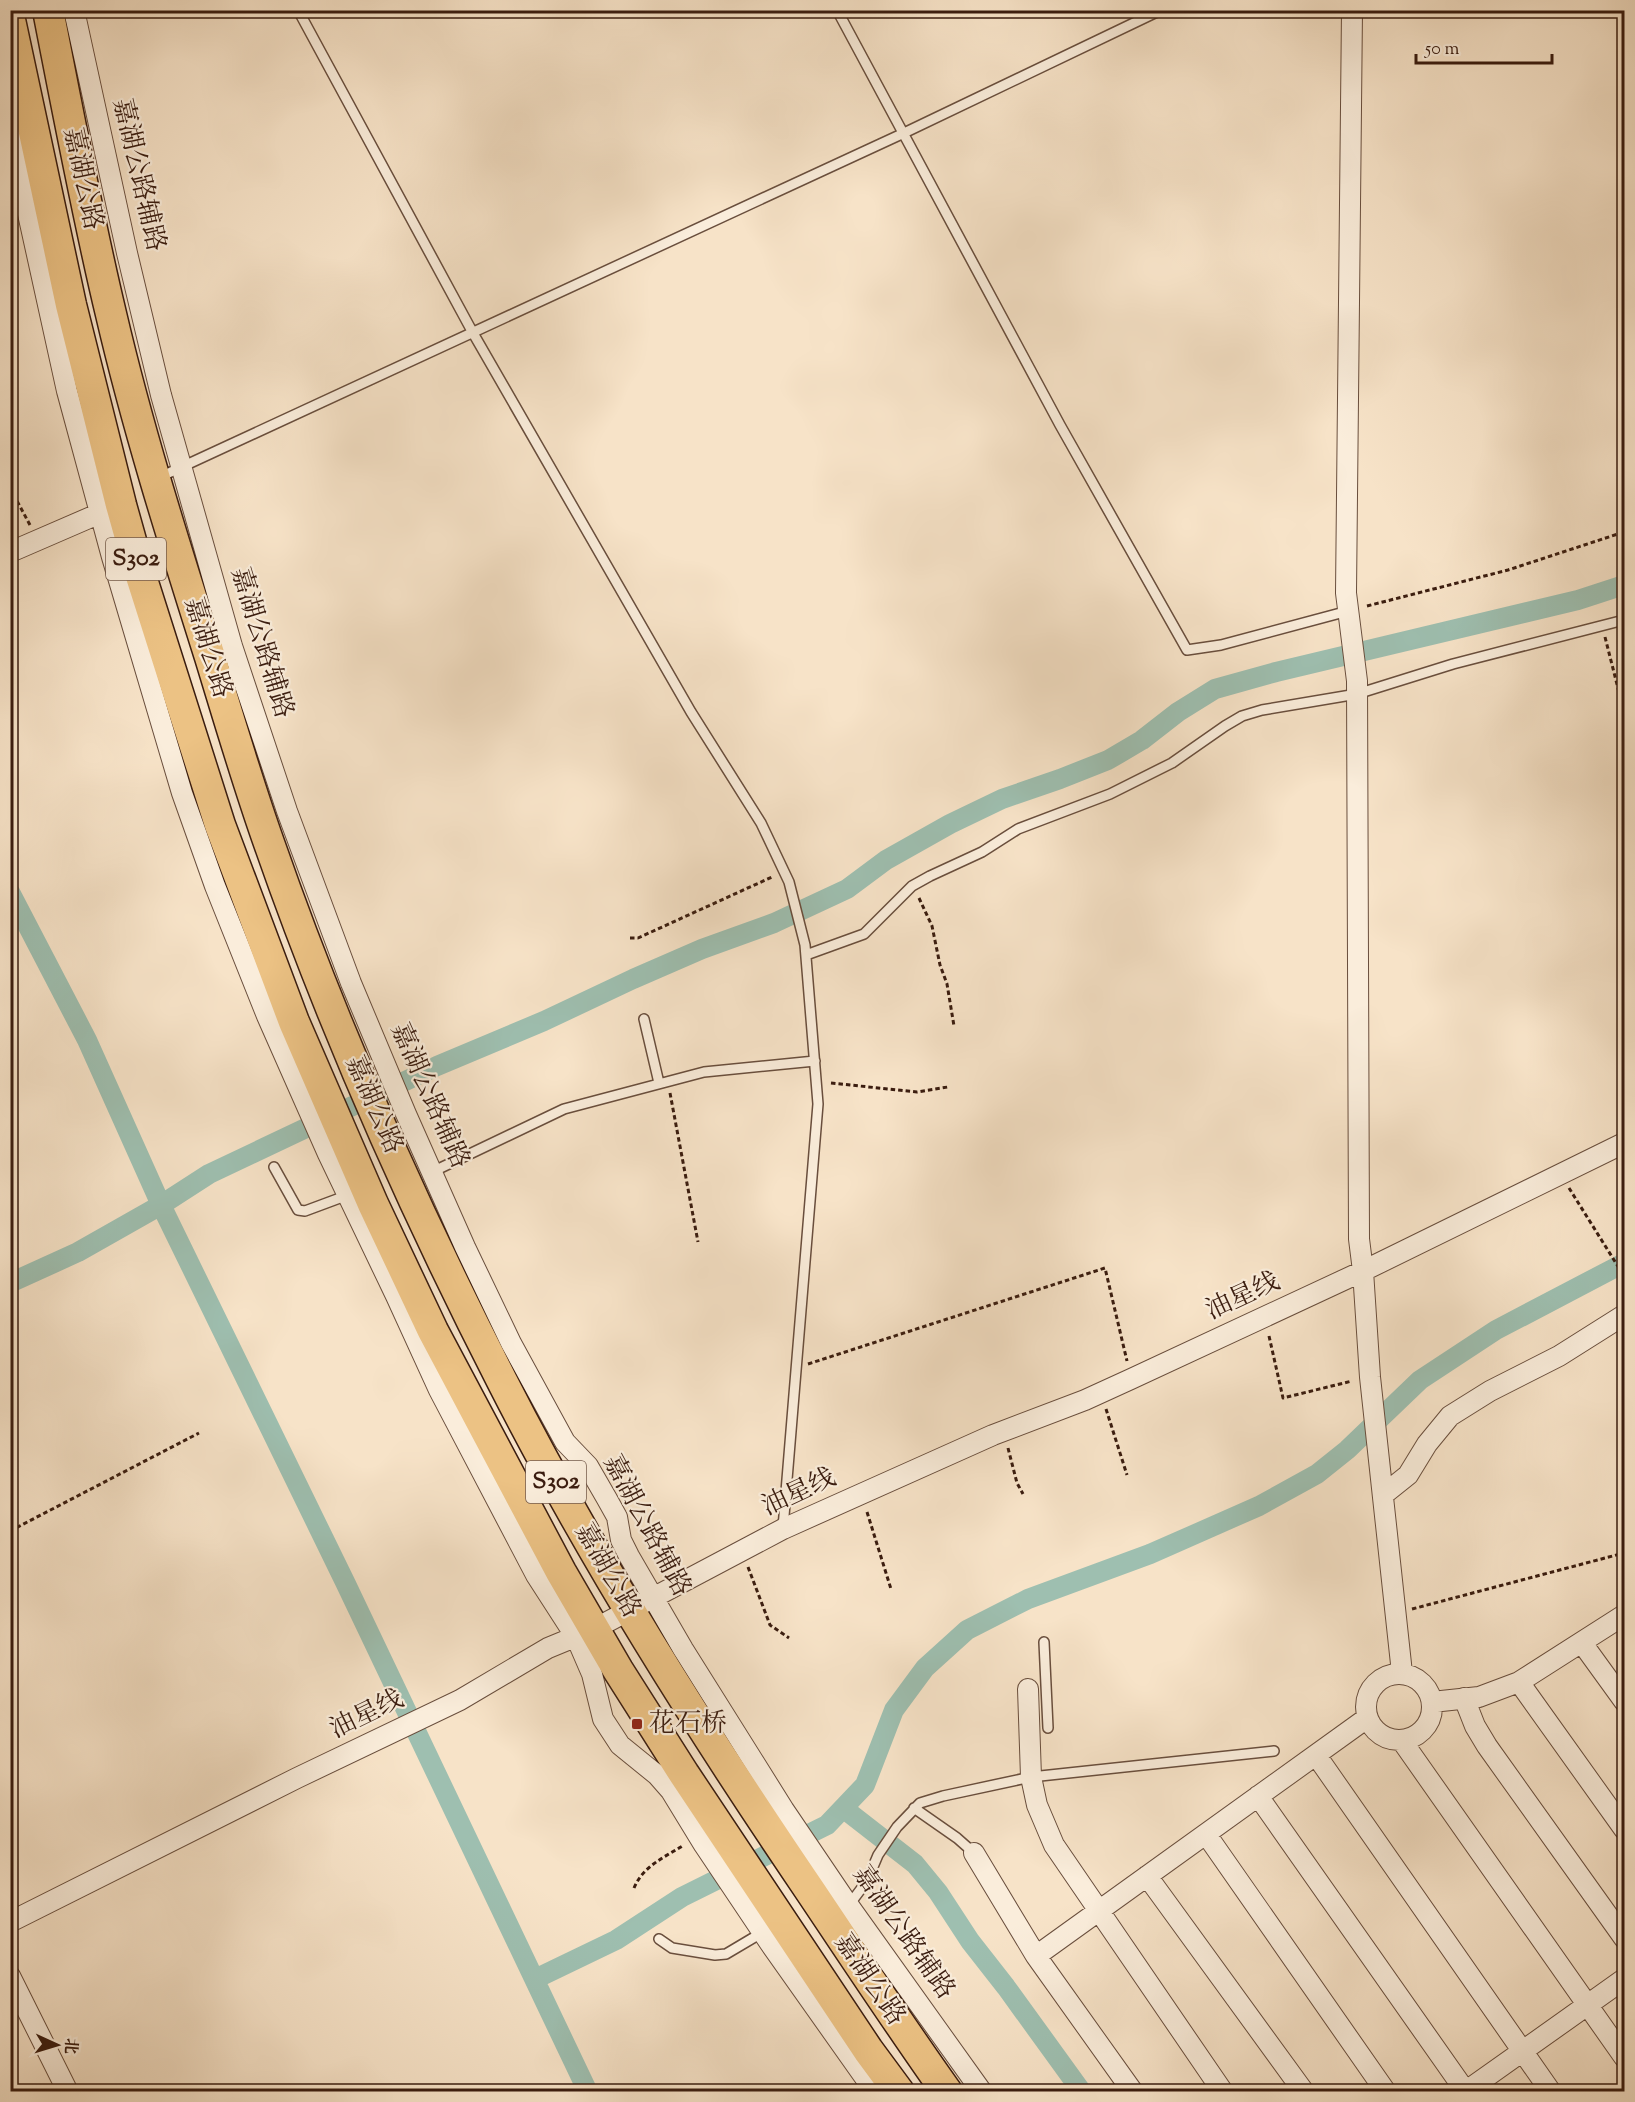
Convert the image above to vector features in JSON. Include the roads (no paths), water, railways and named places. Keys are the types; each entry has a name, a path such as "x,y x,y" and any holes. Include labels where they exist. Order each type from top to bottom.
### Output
{"main road":[{"name":"嘉湖公路","path":"48,10 111,314 155,480 268,842 308,949 368,1060 502,1383 545,1462 642,1605 774,1816 827,1894 844,1944 946,2091"},
{"name":"嘉湖公路","path":"10,20 28,205 76,327 110,509 140,573 219,825 290,1011 311,1086 337,1149 561,1572 585,1633 684,1774 710,1840 766,1923 899,2091"}],"street":[{"name":"嘉湖公路辅路","path":"74,10 161,395 256,724 335,940 368,1060"},
{"path":"1352,10 1346,570 1357,688 1359,1239 1370,1382 1402,1673"},
{"path":"10,132 28,205"},
{"path":"15,550 110,509"},
{"name":"嘉湖公路辅路","path":"393,1119 432,1172 511,1343 565,1442 588,1466 617,1516 621,1539 629,1556 642,1605"},
{"name":"油星线","path":"10,1922 297,1778 448,1706 548,1648 642,1605 783,1529 1002,1432 1101,1393 1363,1271 1624,1143"},
{"path":"337,1149 348,1195 438,1390 536,1575 585,1633 603,1719 620,1745 657,1775 710,1840"},
{"path":"1383,1495 1408,1475 1427,1444 1450,1416 1490,1391 1560,1356 1624,1315"},
{"path":"1432,1702 1479,1697 1519,1682 1624,1615"},
{"path":"1582,1643 1624,1701"},
{"path":"1402,1673 1422,1682 1432,1702 1432,1713 1422,1732 1402,1741 1380,1736 1372,1728 1365,1707 1372,1686 1390,1674 1402,1673"},
{"path":"1519,1682 1624,1829"},
{"path":"1034,1697 1030,1777 1037,1805 1054,1845 1222,2091"},
{"path":"1464,1698 1475,1726 1487,1746 1624,1938"},
{"path":"1036,1956 1367,1718"},
{"path":"1402,1741 1624,2057"},
{"path":"1316,1755 1551,2091"},
{"path":"1258,1797 1466,2091 1624,1979"},
{"path":"1206,1834 1386,2091"},
{"path":"974,1853 1036,1956 1133,2091"},
{"path":"1147,1876 1304,2091"},
{"name":"嘉湖公路辅路","path":"827,1894 849,1906 982,2091"},
{"path":"766,1923 875,2091"},
{"path":"10,1976 68,2091"}],"lane":[{"path":"298,10 473,333 691,712 760,823 789,882 805,945 818,1104 783,1529"},
{"path":"837,10 1060,425 1187,650 1349,618"},
{"path":"155,480 340,392 473,333 904,133 1161,10"},
{"path":"806,955 864,934 912,886 930,876 982,852 1018,829 1110,794 1172,763 1242,716 1624,621"},
{"path":"644,1019 663,1082"},
{"path":"432,1172 564,1109 704,1072 814,1061"},
{"path":"274,1167 298,1210 305,1211 348,1195"},
{"path":"1044,1642 1034,1697 1048,1728"},
{"path":"849,1906 867,1881 878,1855 897,1827 920,1803 1030,1777 1274,1751"},
{"path":"914,1808 957,1838 974,1853"},
{"path":"659,1939 672,1948 715,1955 726,1954 766,1923"}],"waterway":[{"path":"10,1283 78,1252 161,1205 209,1174 437,1066 544,1021 702,949 774,923 847,889 886,860 950,824 1002,799 1108,760 1142,740 1178,712 1215,689 1276,672 1578,600 1624,585"},
{"path":"10,892 87,1040 161,1205 345,1582 588,2092"},
{"path":"535,1979 616,1940 682,1897 827,1825 865,1785 894,1710 925,1668 967,1630 1028,1599 1150,1554 1259,1506 1317,1474 1347,1450 1420,1380 1496,1330 1624,1263"},
{"path":"843,1808 915,1864 938,1892 970,1941 1082,2092"}],"place":[{"name":"花石桥","path":"637,1724"}]}
